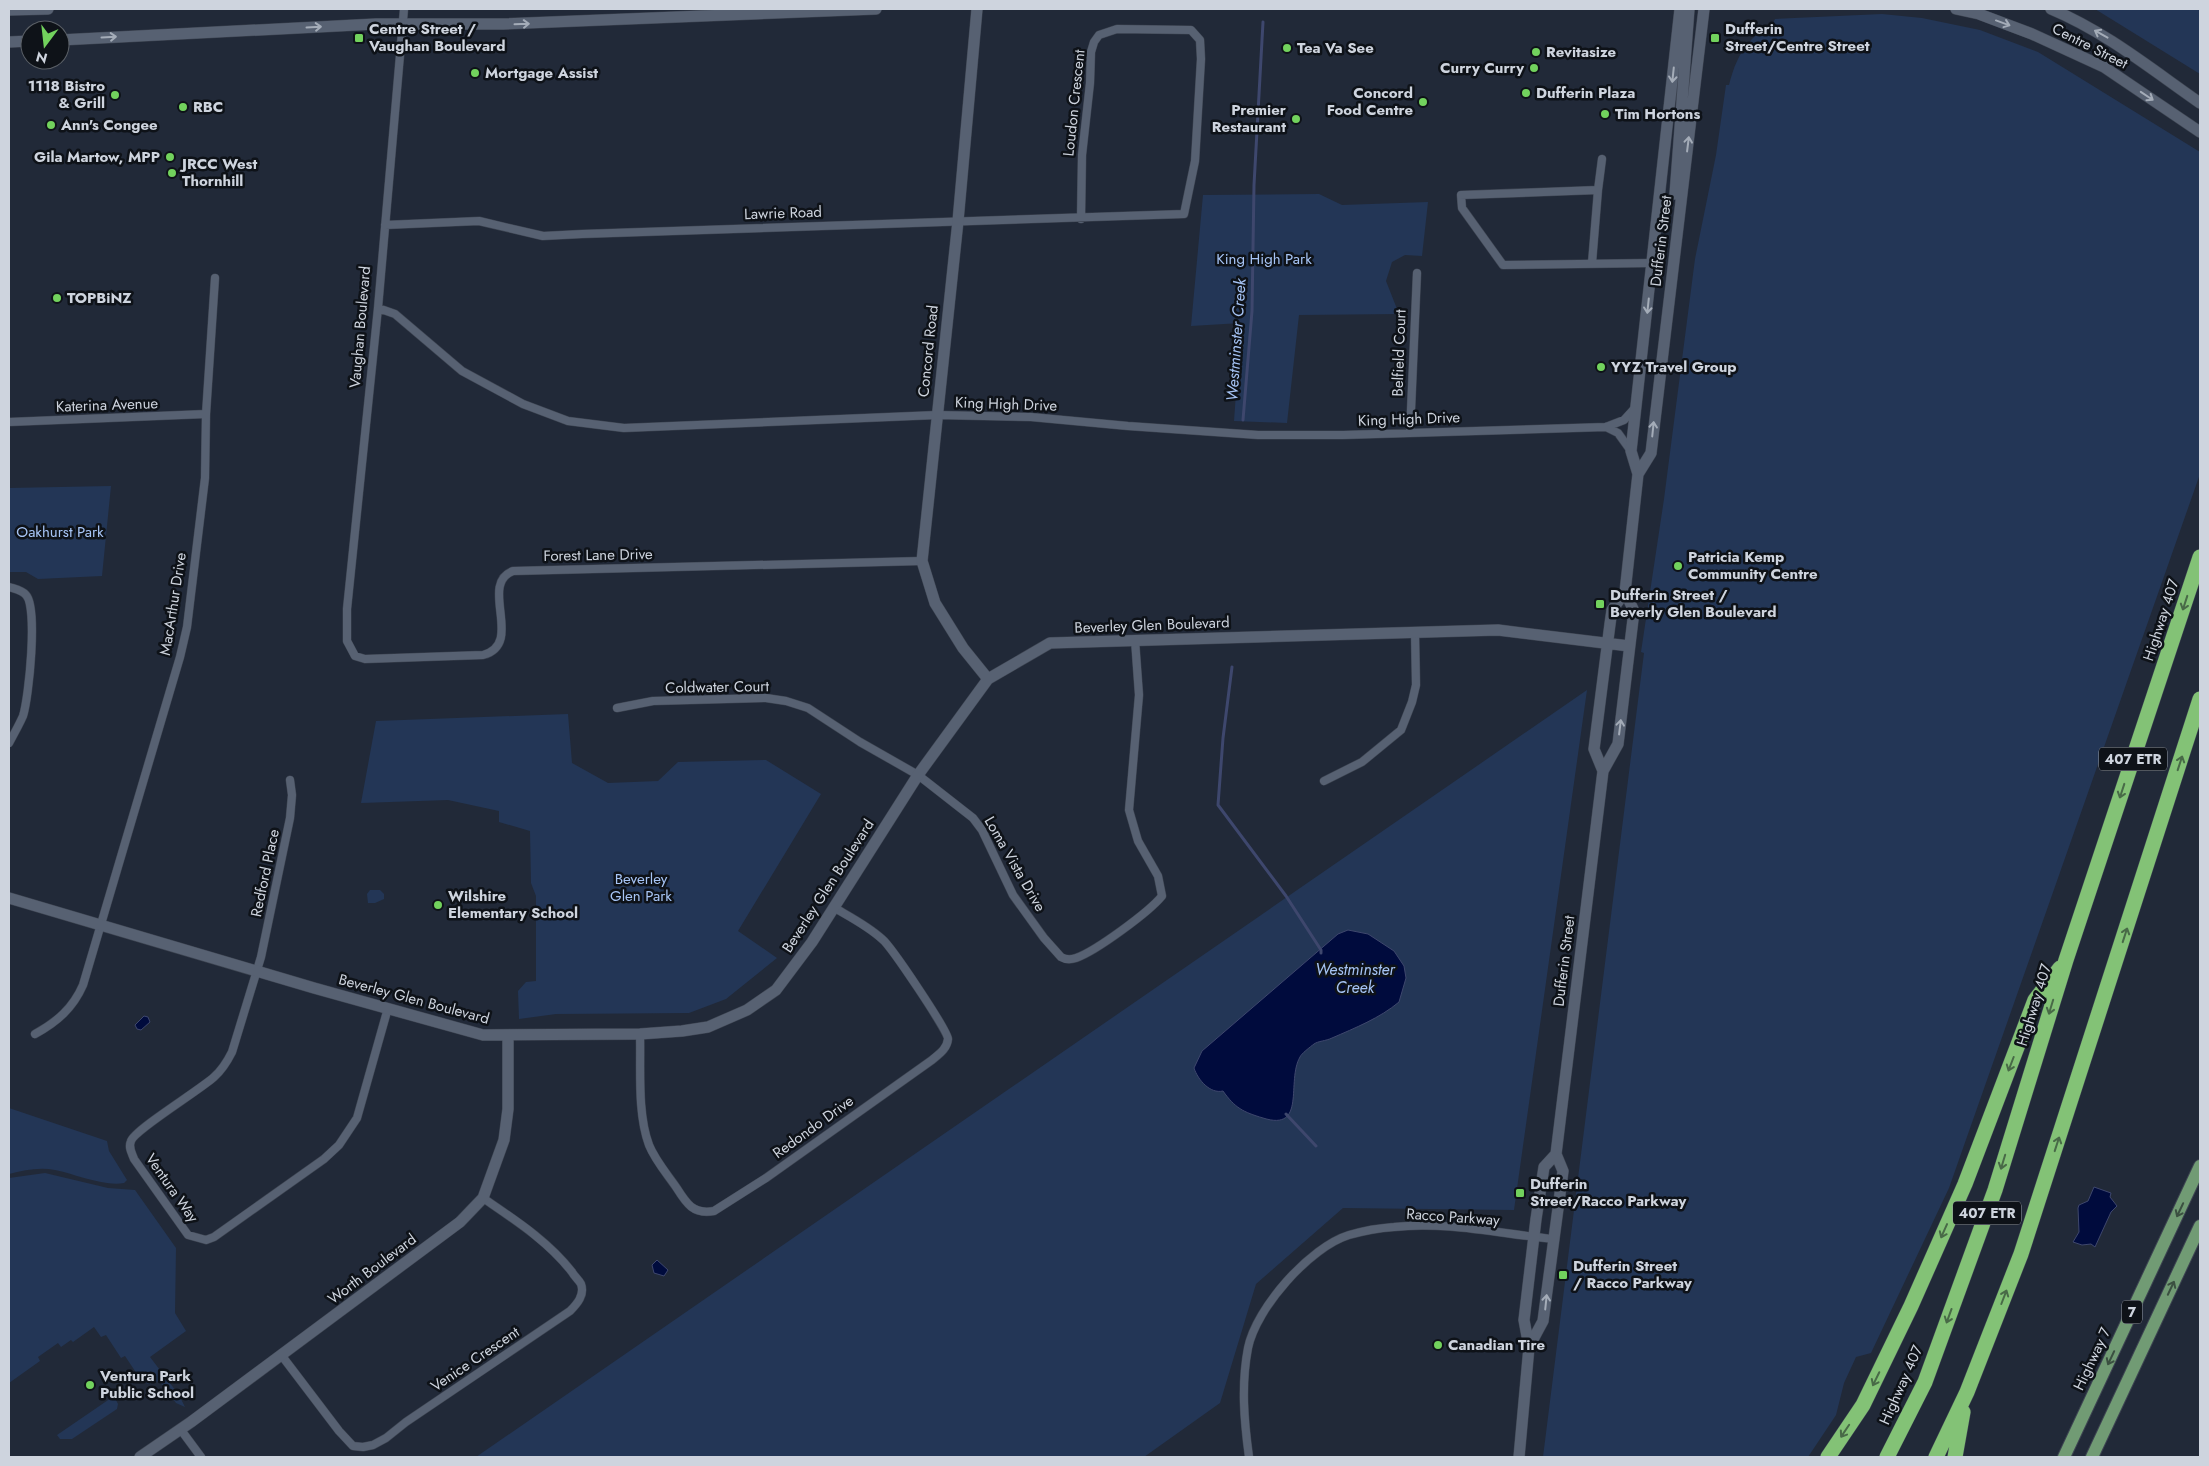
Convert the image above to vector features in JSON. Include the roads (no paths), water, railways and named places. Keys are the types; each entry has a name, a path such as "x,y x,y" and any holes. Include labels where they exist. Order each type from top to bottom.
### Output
{"highway":[{"name":"Highway 407","path":"1887,1457 1925,1382 1995,1190 2066,960 2200,557"},
{"name":"407 ETR","path":"1936,1457 1967,1392 2021,1254 2200,700"},
{"path":"1828,1457 1863,1406 1950,1219 2035,1000 2066,960"},
{"path":"1955,1457 1967,1392"}],"main road":[{"path":"9,10 48,9"},
{"path":"70,39 357,25 503,24 876,9"},
{"name":"Concord Road","path":"977,9 958,221 922,561 935,603 963,648 988,679"},
{"name":"Dufferin Street","path":"1603,772 1594,749 1612,610 1625,592 1638,474 1631,451 1680,9"},
{"path":"1675,248 1674,192 1689,9"},
{"name":"Dufferin Street","path":"1638,474 1651,453 1704,9"},
{"name":"Centre Street","path":"1956,9 1979,14 2032,34 2104,67 2200,132"},
{"name":"Centre Street","path":"2051,9 2069,16 2120,45 2200,103"},
{"name":"Dufferin Street","path":"1529,1347 1544,1321 1563,1171 1556,1154 1603,772 1618,744 1634,611 1625,592"},
{"name":"Beverley Glen Boulevard","path":"9,898 475,1033 508,1036 640,1034 708,1027 747,1010 776,990 812,942 918,775 988,679 1050,643 1498,630 1630,646"},
{"name":"Worth Boulevard","path":"140,1457 181,1430 282,1356 460,1222 484,1198 504,1140 508,1109 508,1036"},
{"name":"Dufferin Street","path":"1519,1457 1529,1347 1524,1320 1534,1238 1544,1167 1556,1154"},
{"name":"Highway 7","path":"2064,1457 2200,1166"},
{"name":"7","path":"2092,1457 2200,1226"}],"street":[{"name":"Vaughan Boulevard","path":"350,648 347,641 347,608 378,308 404,9"},
{"name":"Loudon Crescent","path":"1081,219 1082,155 1090,83 1091,52 1094,42 1100,35 1117,29 1187,29 1191,30 1200,40 1201,59 1195,162 1184,214"},
{"path":"1592,263 1602,159"},
{"path":"1598,190 1461,195 1462,208 1503,265 1652,263"},
{"name":"Lawrie Road","path":"385,225 479,221 543,236 551,236 1184,214"},
{"name":"Belfield Court","path":"1410,434 1417,273"},
{"name":"MacArthur Drive","path":"35,1034 61,1017 77,998 86,976 187,627 205,478 206,414 216,278"},
{"name":"King High Drive","path":"378,308 395,314 462,371 523,404 568,421 624,428 937,416 1032,417 1258,435 1410,434 1606,427 1624,420 1636,407"},
{"name":"Katerina Avenue","path":"9,422 206,414"},
{"path":"1606,427 1618,433 1631,451"},
{"name":"Forest Lane Drive","path":"350,648 355,656 365,659 483,655 491,653 498,647 502,631 500,584 505,575 513,571 922,561"},
{"path":"9,587 20,590 28,596 31,615 30,686 23,715 9,743"},
{"path":"1324,781 1362,762 1401,730 1412,702 1416,685 1415,632"},
{"name":"Loma Vista Drive","path":"918,775 973,818 982,830 1013,895 1044,938 1061,957 1066,960 1074,959 1088,952 1155,905 1162,896 1158,876 1138,841 1129,810 1139,695 1135,640"},
{"name":"Coldwater Court","path":"617,708 653,701 766,698 786,701 808,708 860,742 918,775"},
{"name":"Redford Place","path":"257,971 290,818 292,795 290,780"},
{"name":"Redondo Drive","path":"640,1034 642,1105 644,1126 649,1146 689,1207 704,1213 714,1211 766,1178 932,1060 944,1050 948,1042 948,1036 938,1018 884,940 833,908"},
{"name":"Ventura Way","path":"257,971 232,1052 225,1066 214,1078 138,1131 131,1139 130,1148 134,1159 172,1215 188,1235 195,1239 206,1240 214,1236 324,1159 339,1145 357,1118 388,1008"},
{"name":"Venice Crescent","path":"282,1356 339,1431 353,1446 364,1447 373,1445 386,1438 570,1311 579,1303 582,1293 581,1285 575,1277 545,1242 484,1198"},
{"name":"Racco Parkway","path":"1248,1457 1243,1383 1249,1346 1265,1309 1288,1278 1326,1247 1348,1235 1394,1226 1449,1227 1553,1239"},
{"path":"181,1430 201,1457"}],"water":[{"name":"Westminster Creek","path":"1348,930 1368,934 1394,951 1404,966 1406,978 1399,1002 1367,1022 1330,1039 1316,1043 1302,1054 1296,1067 1293,1102 1285,1118 1277,1120 1250,1114 1240,1109 1223,1091 1214,1090 1205,1085 1198,1077 1194,1068 1202,1051 1338,934"},
{"path":"144,1016 148,1017 150,1022 141,1030 137,1029 135,1025"},
{"path":"2094,1187 2111,1193 2110,1197 2117,1206 2111,1212 2095,1247 2091,1244 2082,1245 2073,1242 2079,1232 2079,1205 2088,1201"},
{"path":"657,1260 668,1270 664,1276 654,1273 652,1265"}],"waterway":[{"name":"Westminster Creek","path":"1243,420 1252,311 1254,185 1263,22"},
{"name":"Westminster Creek","path":"1232,667 1223,738 1218,805 1286,896 1321,950 1321,953"},
{"name":"Westminster Creek","path":"1286,1114 1316,1146"}],"place":[{"name":"Centre Street / Vaughan Boulevard","path":"359,38"},
{"name":"Dufferin Street/Centre Street","path":"1715,38"},
{"name":"Tea Va See","path":"1287,48"},
{"name":"Revitasize","path":"1536,52"},
{"name":"Curry Curry","path":"1534,68"},
{"name":"Mortgage Assist","path":"475,73"},
{"name":"Dufferin Plaza","path":"1526,93"},
{"name":"1118 Bistro & Grill","path":"115,95"},
{"name":"Concord Food Centre","path":"1423,102"},
{"name":"RBC","path":"183,107"},
{"name":"Tim Hortons","path":"1605,114"},
{"name":"Premier Restaurant","path":"1296,119"},
{"name":"Ann's Congee","path":"51,125"},
{"name":"Gila Martow, MPP","path":"170,157"},
{"name":"JRCC West Thornhill","path":"172,173"},
{"name":"TOPBiNZ","path":"57,298"},
{"name":"YYZ Travel Group","path":"1601,367"},
{"name":"Patricia Kemp Community Centre","path":"1678,566"},
{"name":"Dufferin Street / Beverly Glen Boulevard","path":"1600,604"},
{"name":"Wilshire Elementary School","path":"438,905"},
{"name":"Dufferin Street/Racco Parkway","path":"1520,1193"},
{"name":"Dufferin Street / Racco Parkway","path":"1563,1275"},
{"name":"Canadian Tire","path":"1438,1345"},
{"name":"Ventura Park Public School","path":"90,1385"}],"park label":[{"name":"King High Park","path":"1264,259"},
{"name":"Oakhurst Park","path":"60,532"},
{"name":"Beverley Glen Park","path":"641,888"}]}
